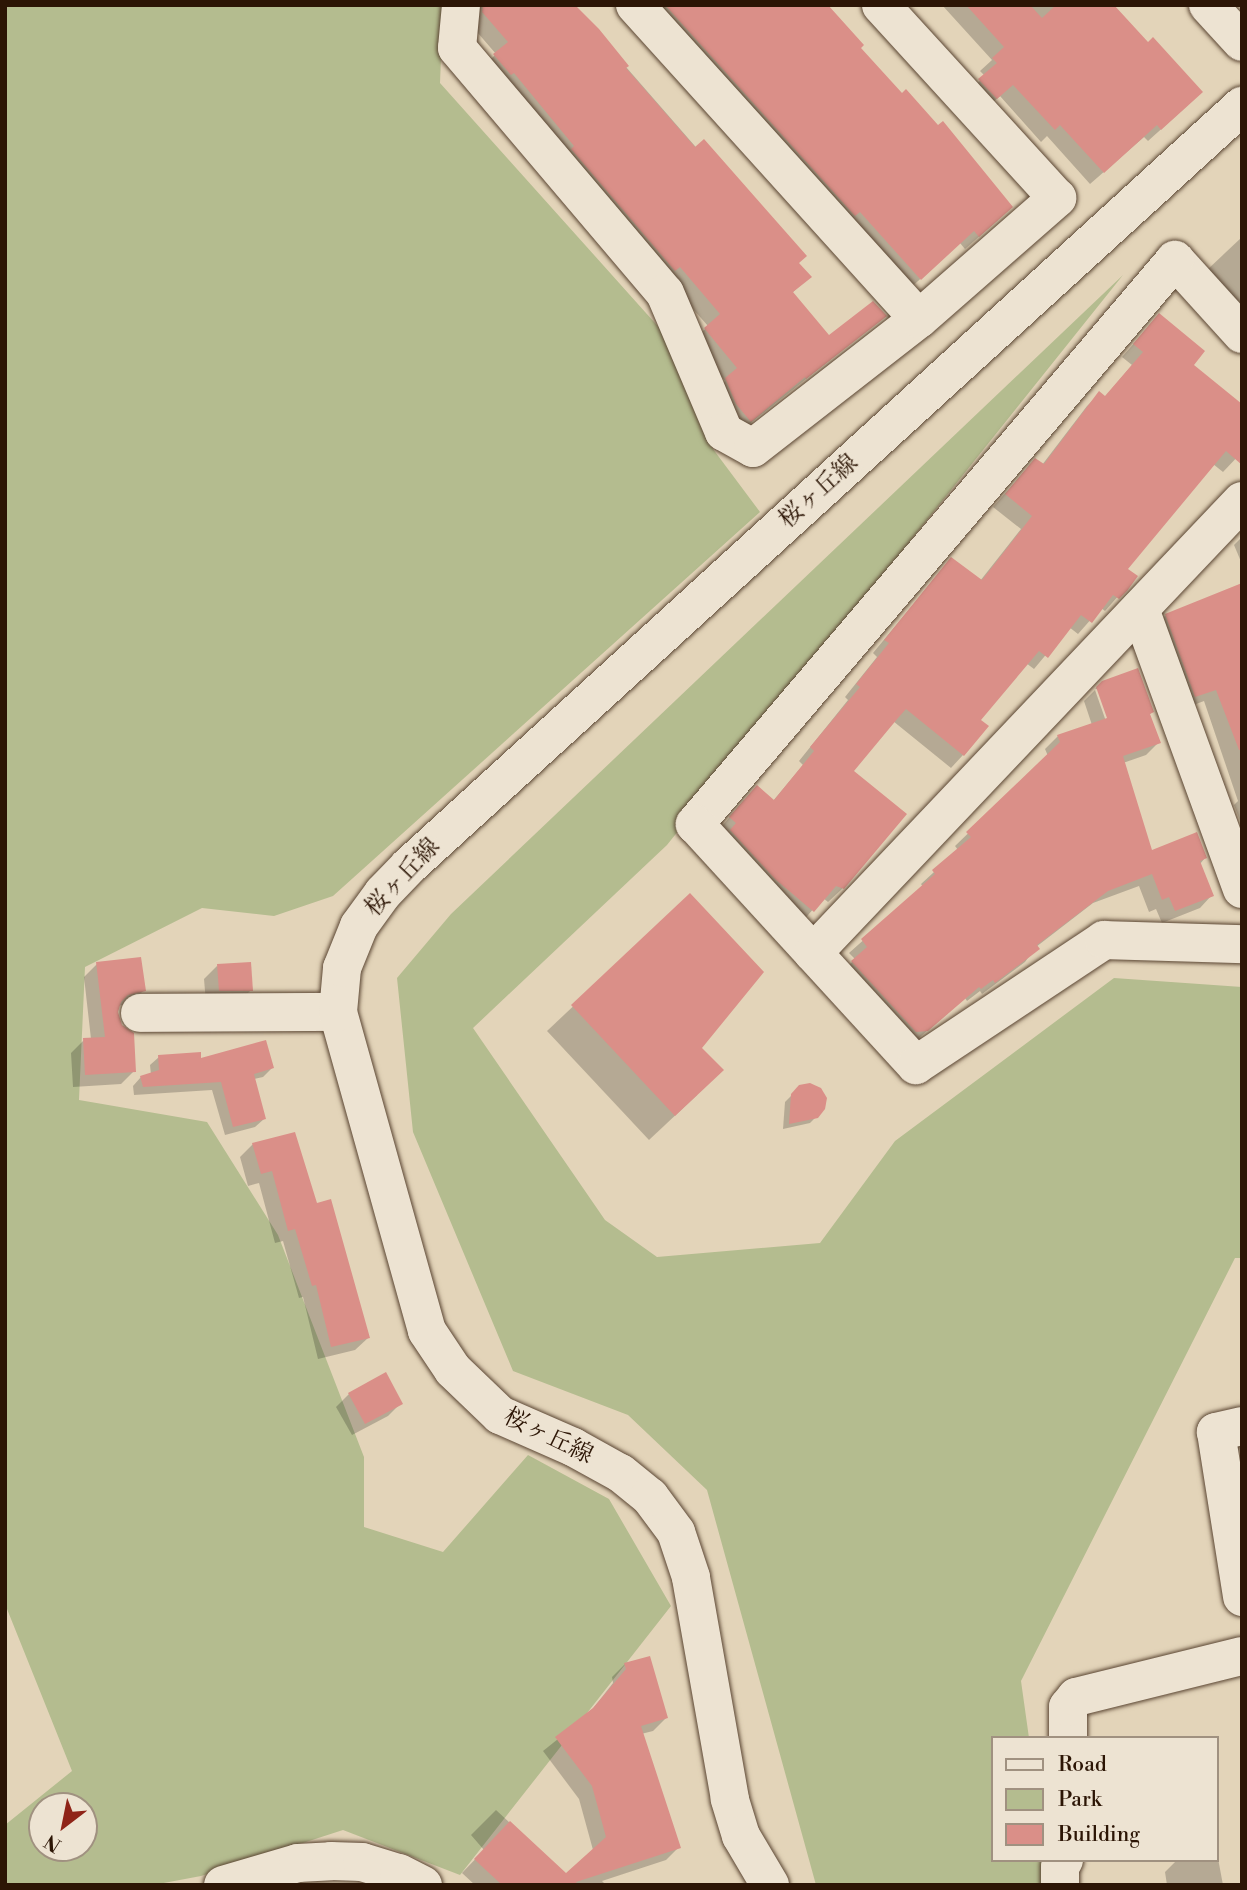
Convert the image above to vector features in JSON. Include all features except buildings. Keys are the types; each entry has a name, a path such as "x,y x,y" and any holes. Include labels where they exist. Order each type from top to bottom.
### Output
{"street":[{"path":"461,5 457,48 665,293 724,432 753,447 919,319 1057,198 881,5"},
{"path":"635,5 919,319"},
{"path":"1209,5 1242,42"},
{"name":"桜ヶ丘線","path":"770,1885 741,1836 730,1799 691,1577 676,1532 650,1497 620,1473 573,1447 500,1415 453,1370 427,1331 338,1012 342,968 359,926 383,893 409,866 1242,106"},
{"path":"1242,334 1175,260 695,824 916,1065 1104,940 1242,944"},
{"path":"813,953 1242,501"},
{"path":"1140,609 1242,889"},
{"path":"140,1013 338,1012"},
{"path":"1242,1426 1216,1432 1242,1597"},
{"path":"1068,1736 1068,1707 1076,1697 1242,1656"},
{"path":"223,1885 298,1863 331,1861 362,1862 399,1873 422,1885"},
{"path":"1060,1885 1060,1867 1063,1862"}],"green space":[{"path":"5,5 443,5 440,83 663,332 713,449 760,512 333,896 274,916 202,908 85,967 79,1100 207,1122 278,1235 364,1457 364,1527 443,1552 528,1455 609,1499 671,1606 460,1875 343,1830 201,1876 153,1885 5,1885 5,1825 28,1806 28,1862 98,1862 98,1792 46,1792 72,1771 5,1604"},
{"path":"1123,275 667,845 473,1028 605,1220 657,1257 820,1243 895,1141 1114,978 1242,987 1242,1258 1235,1258 1021,1681 1029,1736 992,1736 992,1862 1046,1862 1049,1885 816,1885 707,1490 628,1415 513,1371 413,1132 397,978 451,914"}]}
